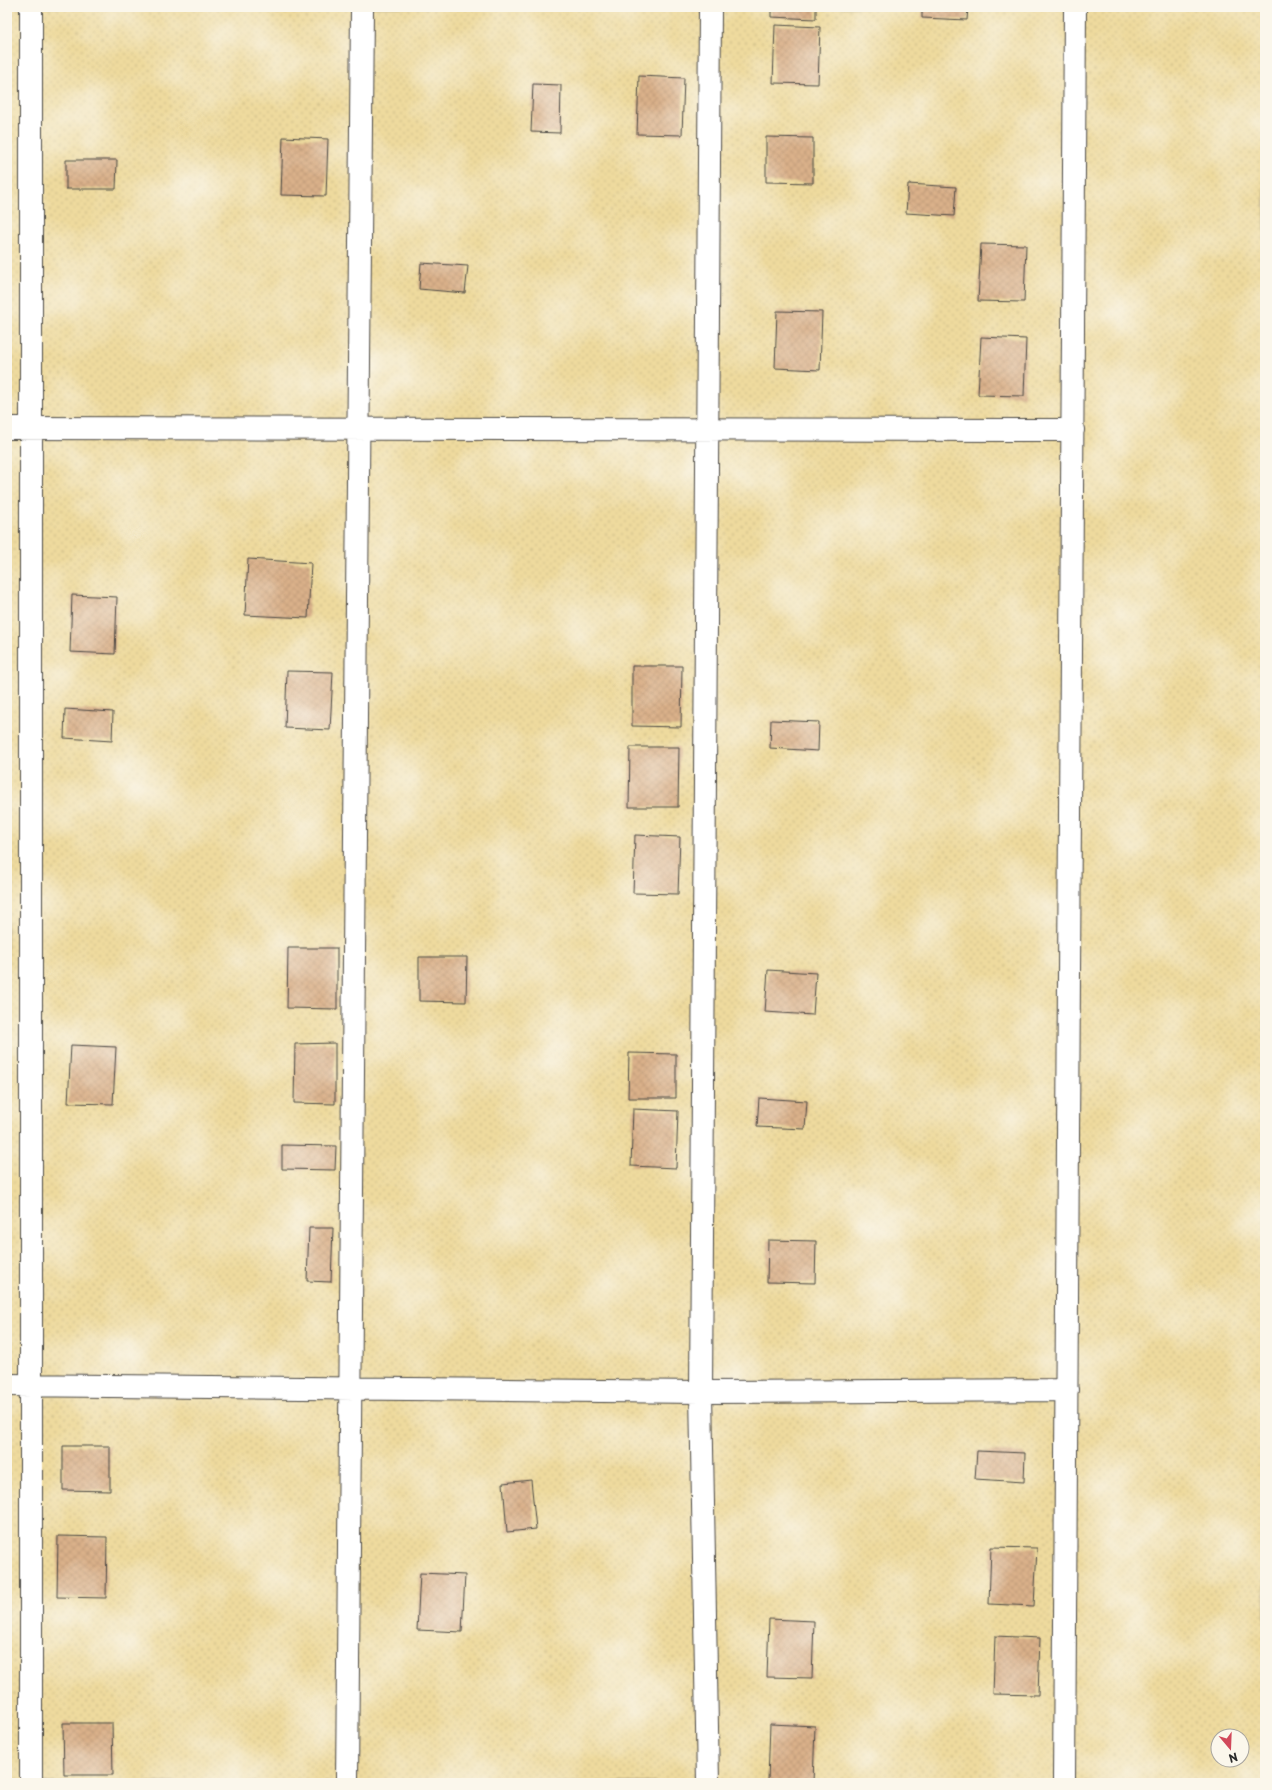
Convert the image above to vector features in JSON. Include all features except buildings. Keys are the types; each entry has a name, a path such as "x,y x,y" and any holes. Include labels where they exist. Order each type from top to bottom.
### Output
{"street":[{"path":"31,7 31,1783"},
{"path":"347,1783 362,7"},
{"path":"708,1783 701,1392 710,7"},
{"path":"1064,1783 1075,7"},
{"path":"7,428 708,428 1073,430"},
{"path":"7,1385 701,1392 1067,1390"}],"sand":[{"path":"7,7 1265,7 1265,1783 7,1783"}]}
